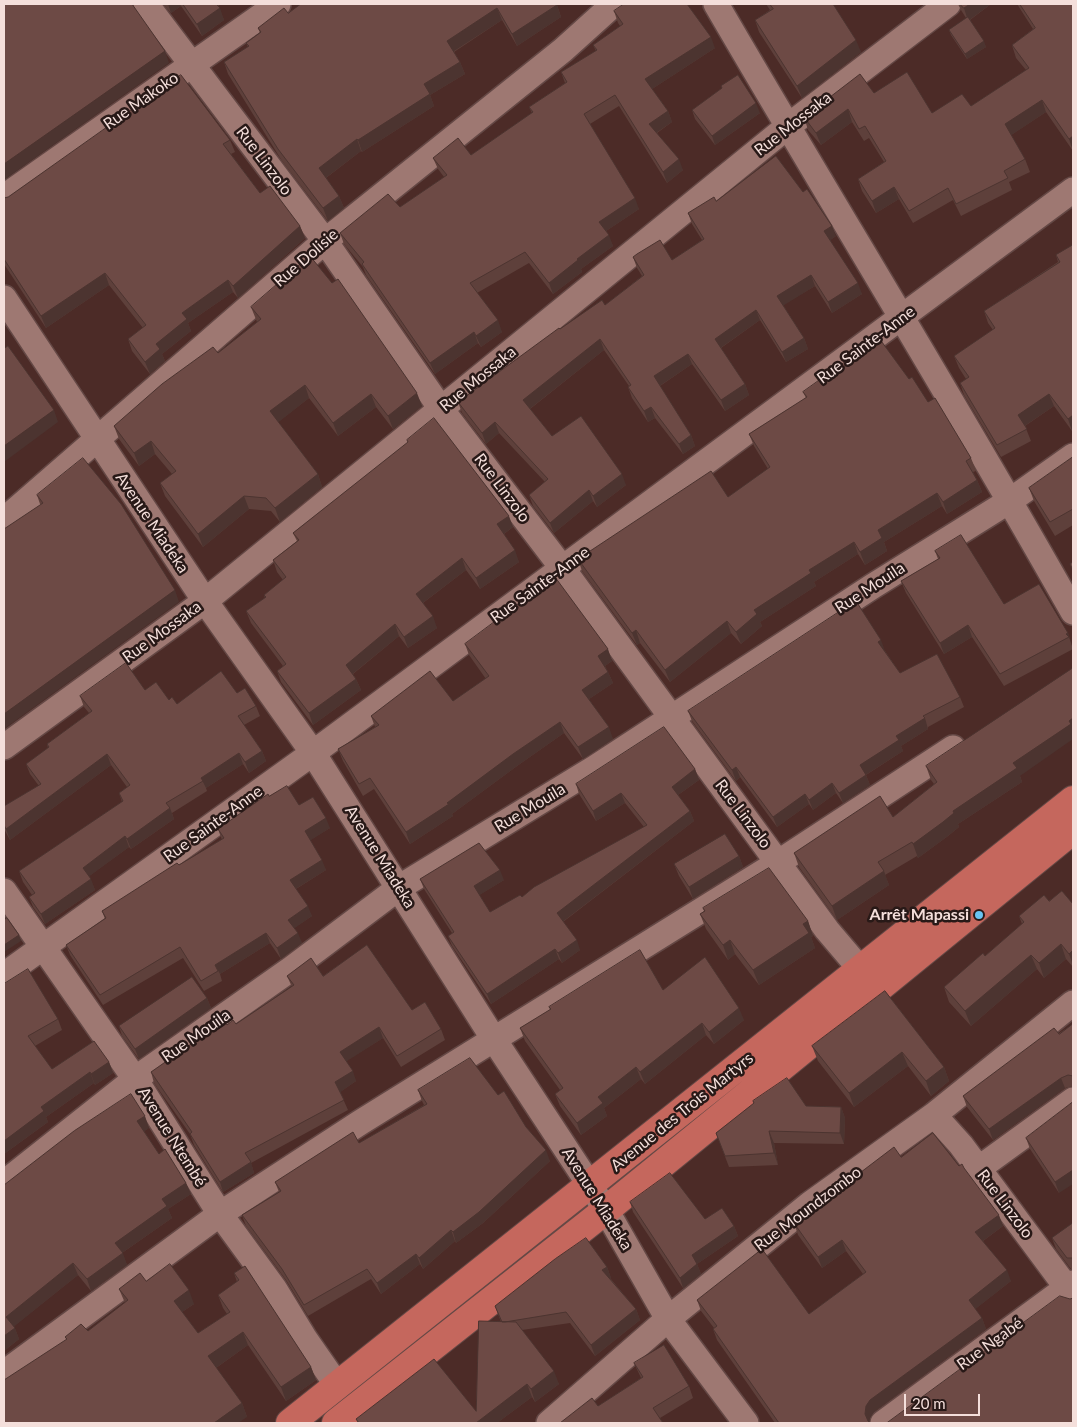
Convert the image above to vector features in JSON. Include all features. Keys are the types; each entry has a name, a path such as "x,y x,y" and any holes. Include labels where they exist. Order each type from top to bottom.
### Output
{"main road":[{"name":"Avenue des Trois Martyrs","path":"290,1423 1073,800"},
{"name":"Avenue des Trois Martyrs","path":"336,1423 606,1210 1073,830"}],"street":[{"name":"Rue Linzolo","path":"146,4 325,241 441,409 563,569 827,930 861,970"},
{"name":"Rue Makoko","path":"4,197 278,4"},
{"name":"Rue Dolisie","path":"4,520 325,241 563,50 614,4"},
{"path":"716,4 901,319 1011,500 1073,612"},
{"name":"Rue Mossaka","path":"4,747 205,601 787,126 948,4"},
{"name":"Rue Sainte-Anne","path":"4,975 563,569 1073,190"},
{"name":"Avenue Miadeka","path":"4,298 96,440 205,601 313,752 495,1040 606,1210 668,1319 746,1423"},
{"name":"Rue Mouila","path":"4,1183 135,1079 292,969 400,887 593,769 873,586 1011,500 1073,456"},
{"path":"4,1373 220,1214 361,1122 779,862 971,737"},
{"name":"Avenue Ntembé","path":"4,891 135,1079 220,1214 274,1288 305,1339 337,1385"},
{"name":"Rue Moundzombo","path":"549,1423 668,1319 810,1204 934,1115 1073,1003"},
{"path":"978,1169 1073,1100"},
{"name":"Rue Linzolo","path":"934,1115 1071,1289"},
{"name":"Rue Ngabé","path":"883,1423 1071,1289"}],"building":[{"path":"4,4 132,4 165,51 4,164"},
{"path":"183,4 216,4 220,8 197,24"},
{"path":"301,4 557,5 512,34 497,8 447,41 460,62 424,84 430,94 357,139 319,168 339,196 323,208 278,149 224,62 249,46 246,43 261,32 258,28 284,8 288,13"},
{"path":"624,4 687,4 711,37 645,79 668,111 649,124 679,159 663,172 615,95 584,114 635,198 599,222 609,235 549,283 525,252 470,283 498,320 476,336 474,332 430,363 362,264 364,262 340,233 388,194 400,207 447,175 433,158 458,138 471,155 533,112 529,107 567,82 561,72 597,50 593,45 623,24 614,11"},
{"path":"770,4 833,4 856,40 797,86 755,20 773,9"},
{"path":"960,4 970,4 964,8"},
{"path":"1020,4 1073,4 1073,136 1069,139 1042,100 1005,124 1025,159 1004,171 1008,178 956,204 948,188 909,211 894,187 872,201 858,179 886,161 865,126 859,129 848,109 816,133 804,117 860,74 874,93 907,72 932,113 962,94 971,106 1029,68 1012,45 1035,28"},
{"path":"968,17 984,41 965,54 949,30"},
{"path":"181,75 230,140 223,144 260,193 270,186 300,226 233,286 228,280 182,313 187,319 156,344 160,349 145,362 128,339 146,325 105,273 41,316 4,259 4,198"},
{"path":"738,75 756,103 712,136 692,110 722,88 721,86"},
{"path":"776,156 803,192 807,189 832,226 824,231 858,283 828,302 811,275 777,296 804,338 782,352 756,310 715,339 745,384 721,400 688,354 654,376 691,435 679,444 651,407 644,411 628,387 631,385 600,339 523,400 552,436 581,416 622,474 593,496 589,490 550,523 529,495 548,479 495,422 482,433 458,402 559,328 602,300 605,305 644,275 633,257 637,254 660,240 672,260 704,239 688,213 714,197 716,201"},
{"path":"1073,245 1073,415 1068,419 1049,394 1018,415 1027,429 997,445 960,383 969,377 954,356 995,328 984,311 1060,262 1056,255"},
{"path":"310,256 332,283 338,279 417,393 388,416 371,394 333,423 305,385 270,411 318,474 275,508 266,498 244,496 198,534 160,483 176,471 151,441 134,453 114,426 162,384 213,347 218,353 261,319 251,307"},
{"path":"879,338 909,379 912,377 928,402 935,398 971,458 966,461 977,480 943,502 937,493 878,530 882,538 860,552 854,542 809,570 811,573 754,610 757,614 736,632 727,621 665,670 636,630 632,633 578,559 711,471 728,497 770,467 749,434 807,397 803,392"},
{"path":"8,346 54,410 4,446 4,349"},
{"path":"434,418 509,516 497,524 515,550 476,578 462,558 416,594 433,616 404,637 395,624 346,665 356,679 309,713 277,671 286,664 246,611 266,597 264,595 286,577 273,560 299,540 293,533 408,442 407,440"},
{"path":"1073,457 1073,509 1050,522 1029,488"},
{"path":"83,458 121,504 175,590 4,714 4,529 43,503 37,495"},
{"path":"961,535 1004,604 1039,584 1069,637 1000,674 968,625 940,643 901,581 940,558 935,551"},
{"path":"555,577 608,649 598,656 608,672 582,690 609,727 578,747 560,722 447,803 449,804 406,832 370,778 359,784 338,749 379,725 371,716 430,671 453,701 489,676 465,644"},
{"path":"856,601 881,640 878,642 900,673 937,654 960,697 923,716 925,718 896,736 899,740 860,765 866,775 839,793 832,783 809,800 805,794 773,817 736,767 732,770 688,711"},
{"path":"126,663 145,690 156,682 169,700 172,697 177,704 221,671 237,693 245,688 256,706 238,716 262,751 245,762 239,753 201,778 203,781 166,803 170,808 127,839 125,836 83,868 91,879 41,914 29,897 35,893 19,871 123,801 119,793 130,785 107,754 6,829 4,825 4,806 41,784 26,764 49,747 47,744 92,711 80,696"},
{"path":"1073,668 1073,718 1069,721 1071,724 1013,763 1017,768 953,811 954,813 913,844 912,842 878,862 884,871 832,906 794,853 880,796 893,817 937,782 926,766"},
{"path":"664,727 695,769 672,787 690,811 557,913 577,940 558,953 555,949 487,994 448,936 454,932 420,879 479,843 500,870 474,886 490,912 520,895 522,897 534,887 647,825 621,793 593,811 576,784"},
{"path":"287,786 299,805 313,797 326,818 305,831 322,860 290,880 308,906 288,920 298,933 277,948 266,933 215,965 218,971 201,981 180,947 100,995 66,945 106,918 102,911 177,863 179,865 224,838 218,829 268,794 269,796"},
{"path":"725,834 739,856 689,887 674,864"},
{"path":"769,868 808,921 803,924 809,933 753,970 730,940 723,945 700,914 705,911 703,908"},
{"path":"1062,891 1073,904 1073,950 1069,954 1061,944 1039,963 1031,955 965,1011 944,987 983,953 985,956 1024,922 1019,916 1044,895 1049,901"},
{"path":"7,918 19,935 4,945 4,920"},
{"path":"367,945 412,1010 425,1002 441,1029 397,1056 379,1027 340,1052 353,1071 335,1082 344,1100 245,1153 251,1162 220,1182 190,1134 192,1132 151,1072 224,1021 227,1025 233,1020 236,1024 294,985 287,976 311,958 323,976"},
{"path":"640,950 663,990 705,957 739,1008 709,1032 702,1023 640,1072 636,1067 598,1097 603,1103 577,1123 555,1094 563,1088 520,1028 551,1009 549,1007"},
{"path":"28,969 58,1019 28,1036 52,1069 94,1041 109,1062 91,1074 90,1072 41,1107 44,1111 4,1141 4,984"},
{"path":"192,977 207,998 135,1049 119,1026"},
{"path":"885,991 944,1067 926,1081 902,1052 849,1093 812,1046"},
{"path":"1073,1024 1073,1076 1068,1075 1061,1078 989,1129 963,1096 1054,1028 1059,1034"},
{"path":"470,1058 498,1095 504,1091 526,1127 546,1150 479,1212 453,1232 451,1230 419,1258 416,1254 377,1283 367,1269 304,1305 282,1269 242,1215 281,1191 275,1182 353,1132 359,1143 427,1104 418,1090"},
{"path":"787,1078 806,1106 841,1107 840,1133 769,1131 774,1153 725,1156 716,1133 754,1103 753,1101"},
{"path":"131,1094 145,1116 137,1121 159,1154 165,1149 186,1183 162,1199 167,1206 115,1243 123,1253 87,1279 73,1263 6,1317 15,1328 4,1336 4,1185 74,1131"},
{"path":"1073,1102 1073,1170 1055,1182 1026,1138"},
{"path":"933,1133 959,1166 962,1164 999,1215 975,1232 1007,1270 969,1300 982,1318 870,1400 866,1406 865,1414 871,1423 779,1423 713,1329 717,1326 697,1300 762,1249 809,1314 866,1272 842,1240 818,1257 794,1223 894,1147 901,1157"},
{"path":"670,1173 705,1219 722,1208 734,1226 692,1255 697,1264 680,1278 630,1202"},
{"path":"1073,1223 1073,1258 1067,1258 1052,1238"},
{"path":"586,1238 607,1267 602,1270 636,1309 591,1345 566,1312 502,1322 495,1306 555,1259"},
{"path":"170,1264 189,1290 174,1301 198,1333 230,1312 218,1295 239,1280 234,1273 245,1266 311,1367 281,1387 243,1332 208,1356 242,1403 214,1423 4,1423 4,1380 67,1339 65,1337 81,1324 88,1331 128,1300 119,1289 140,1273 146,1281"},
{"path":"1060,1296 1073,1298 1073,1423 887,1423"},
{"path":"479,1321 516,1322 554,1371 531,1389 527,1384 476,1423 359,1423 356,1419 434,1359 476,1411"},
{"path":"664,1345 689,1386 653,1408 663,1423 560,1423 592,1398 598,1406 643,1377 634,1363"}],"place":[{"name":"Arrêt Mapassi","path":"979,915"}]}
